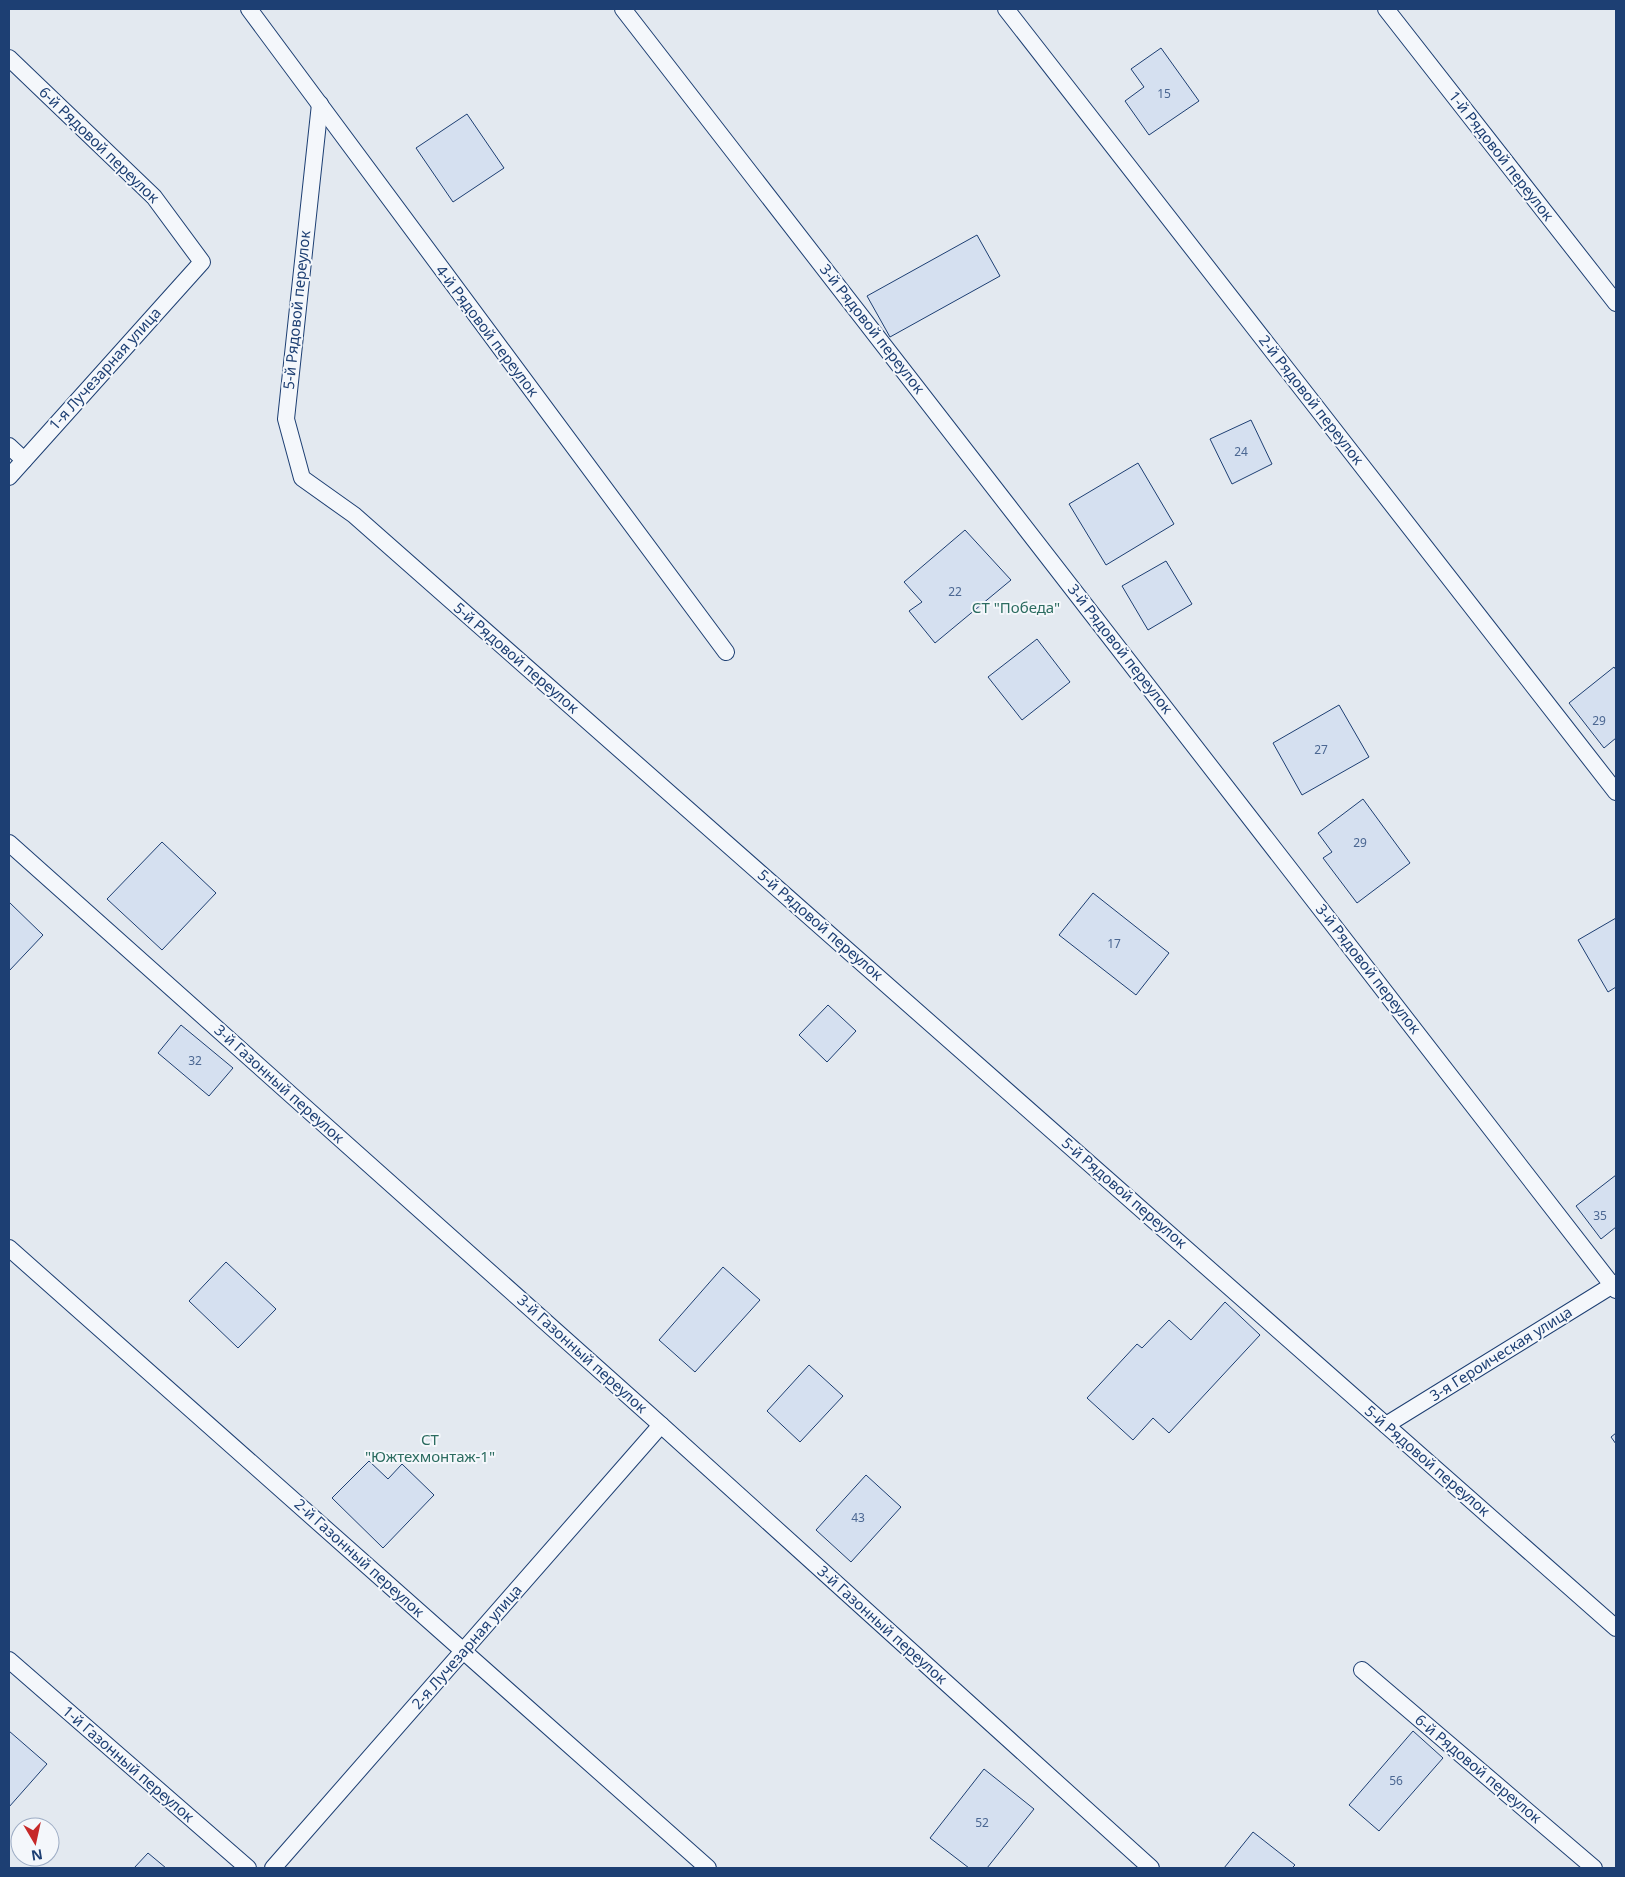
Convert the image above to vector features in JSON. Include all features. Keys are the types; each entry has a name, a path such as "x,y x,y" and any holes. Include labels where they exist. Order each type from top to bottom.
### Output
{"lane":[{"name":"4-й Рядовой переулок","path":"249,9 726,652"},
{"name":"3-й Рядовой переулок","path":"623,9 1615,1286"},
{"name":"2-й Рядовой переулок","path":"1006,9 1616,792"},
{"name":"1-й Рядовой переулок","path":"1386,9 1616,302"},
{"name":"6-й Рядовой переулок","path":"9,58 154,197 202,262"},
{"name":"5-й Рядовой переулок","path":"320,104 286,419 302,478 354,515 1616,1628"},
{"name":"1-я Лучезарная улица","path":"9,477 202,262"},
{"path":"9,446 24,460"},
{"name":"3-й Газонный переулок","path":"9,843 662,1425 1151,1868"},
{"name":"2-й Газонный переулок","path":"9,1248 708,1868"},
{"name":"3-я Героическая улица","path":"1386,1425 1615,1286"},
{"name":"2-я Лучезарная улица","path":"273,1868 662,1425"},
{"name":"1-й Газонный переулок","path":"9,1660 248,1868"},
{"name":"6-й Рядовой переулок","path":"1362,1670 1594,1868"}],"green space":[{"name":"СТ \"Победа\"","path":"9,9 1616,9 1616,1868 9,1868"}],"building":[{"path":"1161,48 1199,101 1149,135 1125,101 1144,87 1131,69"},
{"path":"467,114 504,168 453,202 416,148"},
{"path":"977,235 1000,276 890,337 867,296"},
{"path":"1251,420 1272,464 1232,484 1210,439"},
{"path":"1138,463 1174,524 1106,565 1069,504"},
{"path":"965,530 1011,580 935,643 909,611 922,602 904,582"},
{"path":"1166,561 1192,604 1148,630 1122,586"},
{"path":"1037,639 1070,682 1022,720 988,677"},
{"path":"1614,667 1616,670 1616,738 1604,748 1569,703"},
{"path":"1339,705 1369,757 1302,795 1273,743"},
{"path":"1363,799 1410,863 1357,903 1323,858 1332,852 1318,833"},
{"path":"162,842 216,893 162,950 107,899"},
{"path":"1093,893 1169,953 1136,995 1059,935"},
{"path":"9,902 43,935 9,971"},
{"path":"1616,918 1616,987 1608,992 1578,940"},
{"path":"828,1005 856,1031 827,1062 799,1035"},
{"path":"181,1025 233,1068 209,1096 158,1053"},
{"path":"1616,1175 1616,1227 1601,1239 1576,1206"},
{"path":"226,1262 276,1309 238,1348 189,1301"},
{"path":"723,1267 760,1300 695,1372 659,1340"},
{"path":"1225,1302 1260,1335 1169,1433 1153,1418 1133,1440 1087,1398 1137,1344 1142,1348 1169,1320 1191,1340"},
{"path":"809,1365 843,1396 800,1442 767,1411"},
{"path":"1616,1433 1616,1444 1611,1437"},
{"path":"369,1461 388,1479 402,1464 434,1495 383,1548 332,1498"},
{"path":"866,1475 901,1507 851,1562 816,1530"},
{"path":"9,1731 47,1764 9,1807"},
{"path":"1413,1731 1443,1758 1379,1831 1349,1805"},
{"path":"984,1769 1034,1809 987,1868 969,1868 930,1838"},
{"path":"1253,1832 1295,1865 1292,1868 1224,1868"},
{"path":"148,1853 166,1868 134,1868"}],"park label":[{"name":"СТ \"Южтехмонтаж-1\"","path":"430,1448"}]}
